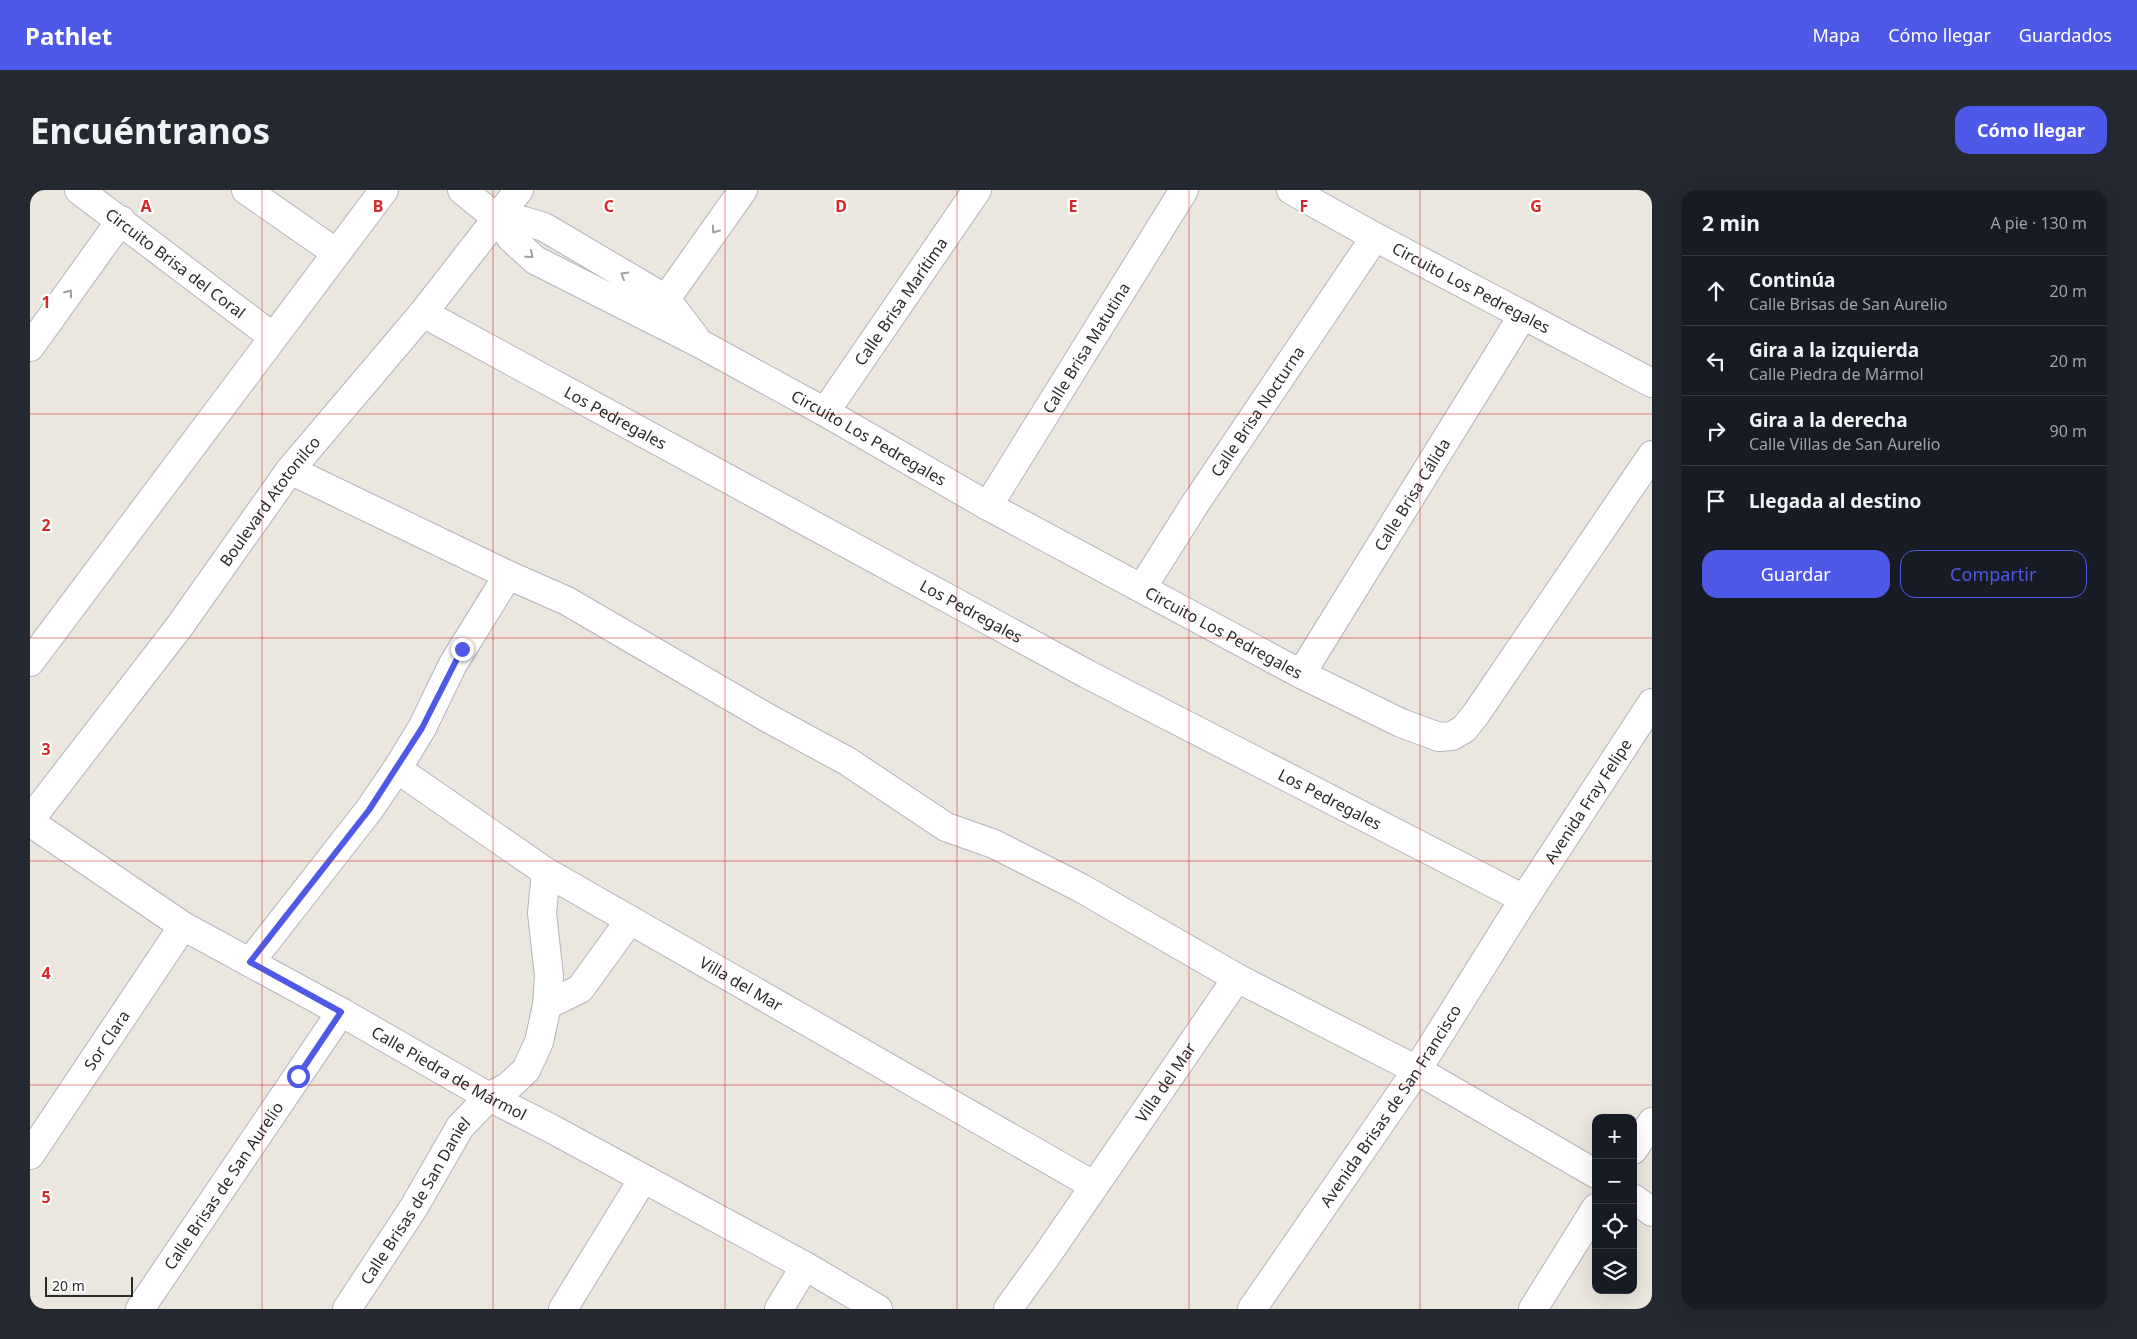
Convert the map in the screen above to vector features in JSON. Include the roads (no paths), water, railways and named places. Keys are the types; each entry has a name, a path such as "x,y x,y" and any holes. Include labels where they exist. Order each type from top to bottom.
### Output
{"street":[{"name":"Circuito Brisa del Coral","path":"80,190 273,337"},
{"path":"246,190 335,252"},
{"path":"30,662 335,252 384,190"},
{"name":"Circuito Los Pedregales","path":"462,190 498,218 511,238 535,260 660,309 699,343 825,412 988,506 1301,674 1426,733 1439,737 1452,736 1464,729 1476,714 1652,455"},
{"name":"Boulevard Atotonilco","path":"30,821 179,627 290,470 423,313 519,190"},
{"path":"660,309 743,190"},
{"name":"Calle Brisa Marítima","path":"825,412 976,190"},
{"name":"Calle Brisa Matutina","path":"988,506 1184,190"},
{"name":"Circuito Los Pedregales","path":"1291,190 1652,383"},
{"path":"30,347 121,220"},
{"name":"Calle Brisa Nocturna","path":"1142,588 1195,504 1375,236"},
{"name":"Los Pedregales","path":"423,313 1087,674 1524,899"},
{"name":"Calle Brisa Cálida","path":"1301,674 1523,315"},
{"path":"290,470 567,602 766,717 847,761 946,827 994,844 1082,888 1237,978 1417,1070 1592,1172"},
{"path":"250,962 369,810 397,769 422,728 453,664 508,575"},
{"name":"Avenida Fray Felipe","path":"1524,899 1652,702"},
{"name":"Villa del Mar","path":"397,769 546,872 1093,1185"},
{"name":"Calle Piedra de Mármol","path":"30,821 183,926 341,1012 489,1097 805,1266 878,1309"},
{"name":"Calle Brisas de San Daniel","path":"347,1309 414,1207 460,1127 489,1097 509,1086 526,1070 539,1042 547,1005 549,976 542,913 546,872"},
{"name":"Avenida Brisas de San Francisco","path":"1252,1309 1417,1070 1524,899"},
{"path":"547,1005 580,989 630,920"},
{"name":"Sor Clara","path":"30,1155 183,926"},
{"name":"Villa del Mar","path":"1008,1309 1237,978"},
{"name":"Calle Brisas de San Aurelio","path":"140,1309 341,1012"},
{"path":"1637,1144 1652,1122"},
{"path":"563,1309 643,1180"},
{"path":"1637,1201 1652,1212"},
{"path":"1533,1309 1592,1214"},
{"path":"778,1309 805,1266"}]}
